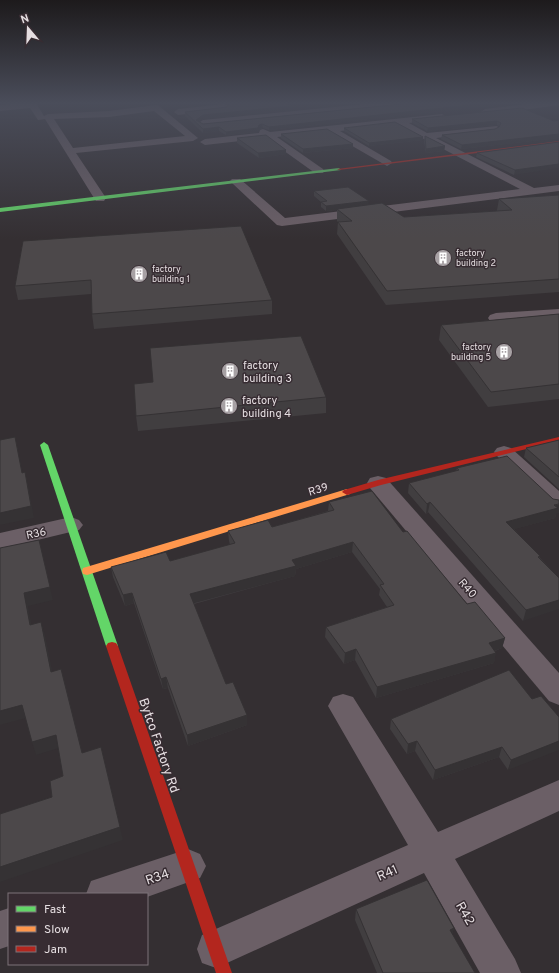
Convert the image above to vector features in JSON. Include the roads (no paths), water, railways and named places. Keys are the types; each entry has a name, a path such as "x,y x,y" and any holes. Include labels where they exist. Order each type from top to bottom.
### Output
{"street":[{"path":"67,148 100,198"},
{"path":"69,151 85,148"},
{"path":"285,148 319,171"},
{"path":"362,148 386,163"},
{"path":"449,148 532,191"},
{"path":"0,210 506,148"},
{"path":"236,181 282,222 559,188"},
{"path":"496,318 559,314"},
{"name":"R39","path":"87,571 378,484 559,439"},
{"name":"Bytco Factory Rd","path":"44,445 220,961"},
{"path":"504,452 559,503"},
{"name":"R40","path":"378,484 559,693"},
{"name":"R36","path":"0,541 71,525"},
{"name":"R42","path":"343,706 431,852 501,973"},
{"name":"R41","path":"220,961 431,852 559,795"},
{"name":"R34","path":"107,893 188,866"}],"place":[{"name":"factory building 2","path":"443,258"},
{"name":"factory building 1","path":"139,274"},
{"name":"factory building 5","path":"504,352"},
{"name":"factory building 3","path":"230,371"},
{"name":"factory building 4","path":"229,406"}]}
